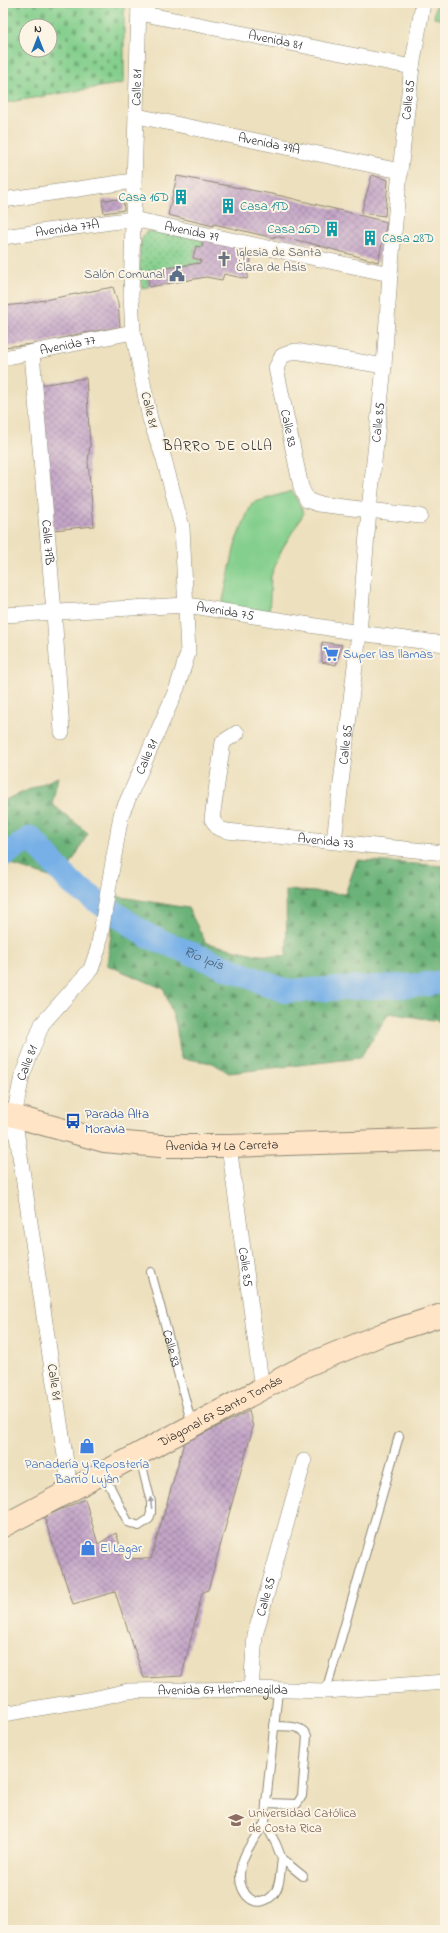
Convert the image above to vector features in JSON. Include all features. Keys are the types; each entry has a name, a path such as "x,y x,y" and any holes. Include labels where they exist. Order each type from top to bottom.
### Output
{"main road":[{"name":"Avenida 71 La Carreta","path":"8,1115 104,1141 160,1146 229,1146 445,1139"},
{"name":"Diagonal 67 Santo Tomás","path":"3,1526 70,1489 106,1480 141,1461 192,1426 329,1355 383,1334 445,1314"}],"street":[{"name":"Calle 85","path":"334,842 359,633 369,510 384,366 390,274 400,171 412,67 423,3"},
{"name":"Avenida 81","path":"139,8 412,67"},
{"name":"Calle 81","path":"70,1489 8,1115 42,1024 91,969 98,949 121,815 178,688 188,653 187,605 182,527 164,459 150,419 133,332 131,296 133,181 137,116 139,8"},
{"name":"Avenida 79A","path":"137,116 400,171"},
{"path":"3,200 133,181"},
{"name":"Avenida 79","path":"133,219 390,274"},
{"name":"Avenida 77A","path":"3,237 133,219"},
{"name":"Avenida 77","path":"3,358 133,332"},
{"name":"Calle 83","path":"369,510 318,504 307,500 301,487 276,368 282,356 295,351 384,366"},
{"name":"Calle 79B","path":"32,353 54,612 62,732"},
{"path":"369,510 420,516"},
{"name":"Avenida 75","path":"3,614 187,605 359,633 445,644"},
{"name":"Avenida 73","path":"237,733 223,742 212,819 218,828 226,831 445,853"},
{"name":"Calle 85","path":"229,1146 262,1389"},
{"name":"Calle 85","path":"251,1689 255,1635 304,1461"},
{"name":"Avenida 67 Hermenegilda","path":"3,1714 93,1699 128,1691 251,1689 278,1691 326,1691 445,1682"}],"lane":[{"name":"Calle 83","path":"151,1272 192,1426"},
{"path":"326,1691 399,1436"},
{"path":"106,1480 128,1522 139,1526 149,1519 152,1507 141,1461"},
{"path":"278,1691 266,1803 266,1824 282,1859 303,1876"},
{"path":"266,1803 298,1804 302,1796 307,1736 305,1731 300,1728 274,1726"},
{"path":"266,1824 250,1844 242,1861 240,1876 242,1890 247,1898 255,1902 265,1901 274,1894 279,1882 282,1859"}],"green space":[{"path":"3,3 124,3 124,83 3,103"},
{"path":"436,3 445,3 445,20 434,18"},
{"path":"152,231 203,239 202,247 196,246 193,258 201,260 200,263 147,271 149,287 142,288 140,274 141,243 146,232"},
{"path":"292,491 304,513 282,549 271,576 269,616 220,614 236,540 252,503"},
{"path":"58,777 52,804 88,833 62,881 3,862 3,801"},
{"path":"357,860 445,866 445,1022 389,1013 360,1058 229,1073 213,1063 181,1058 176,1025 164,989 107,965 116,896 188,908 206,943 259,955 287,956 286,890 345,894"}],"building":[{"path":"372,175 388,180 385,216 361,213"},
{"path":"177,176 282,196 387,222 378,262 306,242 274,236 274,238 214,224 213,226 168,215"},
{"path":"123,199 124,210 104,213 102,200"},
{"name":"Iglesia de Santa Clara de Asís","path":"203,239 253,249 247,279 224,274 222,280 206,277 149,287 147,271 200,263 201,260 193,258 196,246 202,247"},
{"path":"113,287 118,303 120,327 78,334 43,343 3,347 3,306 23,304"},
{"path":"86,378 90,445 88,462 94,526 53,530 39,385"},
{"name":"Super las llamas","path":"322,642 342,645 336,665 322,662"},
{"name":"El Lagar","path":"249,1411 253,1427 208,1590 202,1593 182,1676 144,1678 115,1592 73,1604 44,1517 85,1499 98,1544 116,1533 124,1558 151,1559 184,1443"}],"waterway":[{"name":"Río Ipís","path":"3,856 31,838 71,883 148,936 285,991 420,985 445,982"}],"place":[{"name":"Casa 16D","path":"181,197"},
{"name":"Casa 19D","path":"228,206"},
{"name":"Casa 26D","path":"332,229"},
{"name":"Casa 28D","path":"370,238"},
{"name":"Iglesia de Santa Clara de Asís","path":"224,259"},
{"name":"Salón Comunal","path":"177,274"},
{"name":"Super las llamas","path":"331,654"},
{"name":"Parada Alta Moravia","path":"73,1121"},
{"name":"Panadería y Repostería Barrio Luján","path":"87,1446"},
{"name":"El Lagar","path":"88,1548"},
{"name":"Universidad Católica de Costa Rica","path":"236,1820"}],"district":[{"name":"BARRO DE OLLA","path":"218,446"}]}
